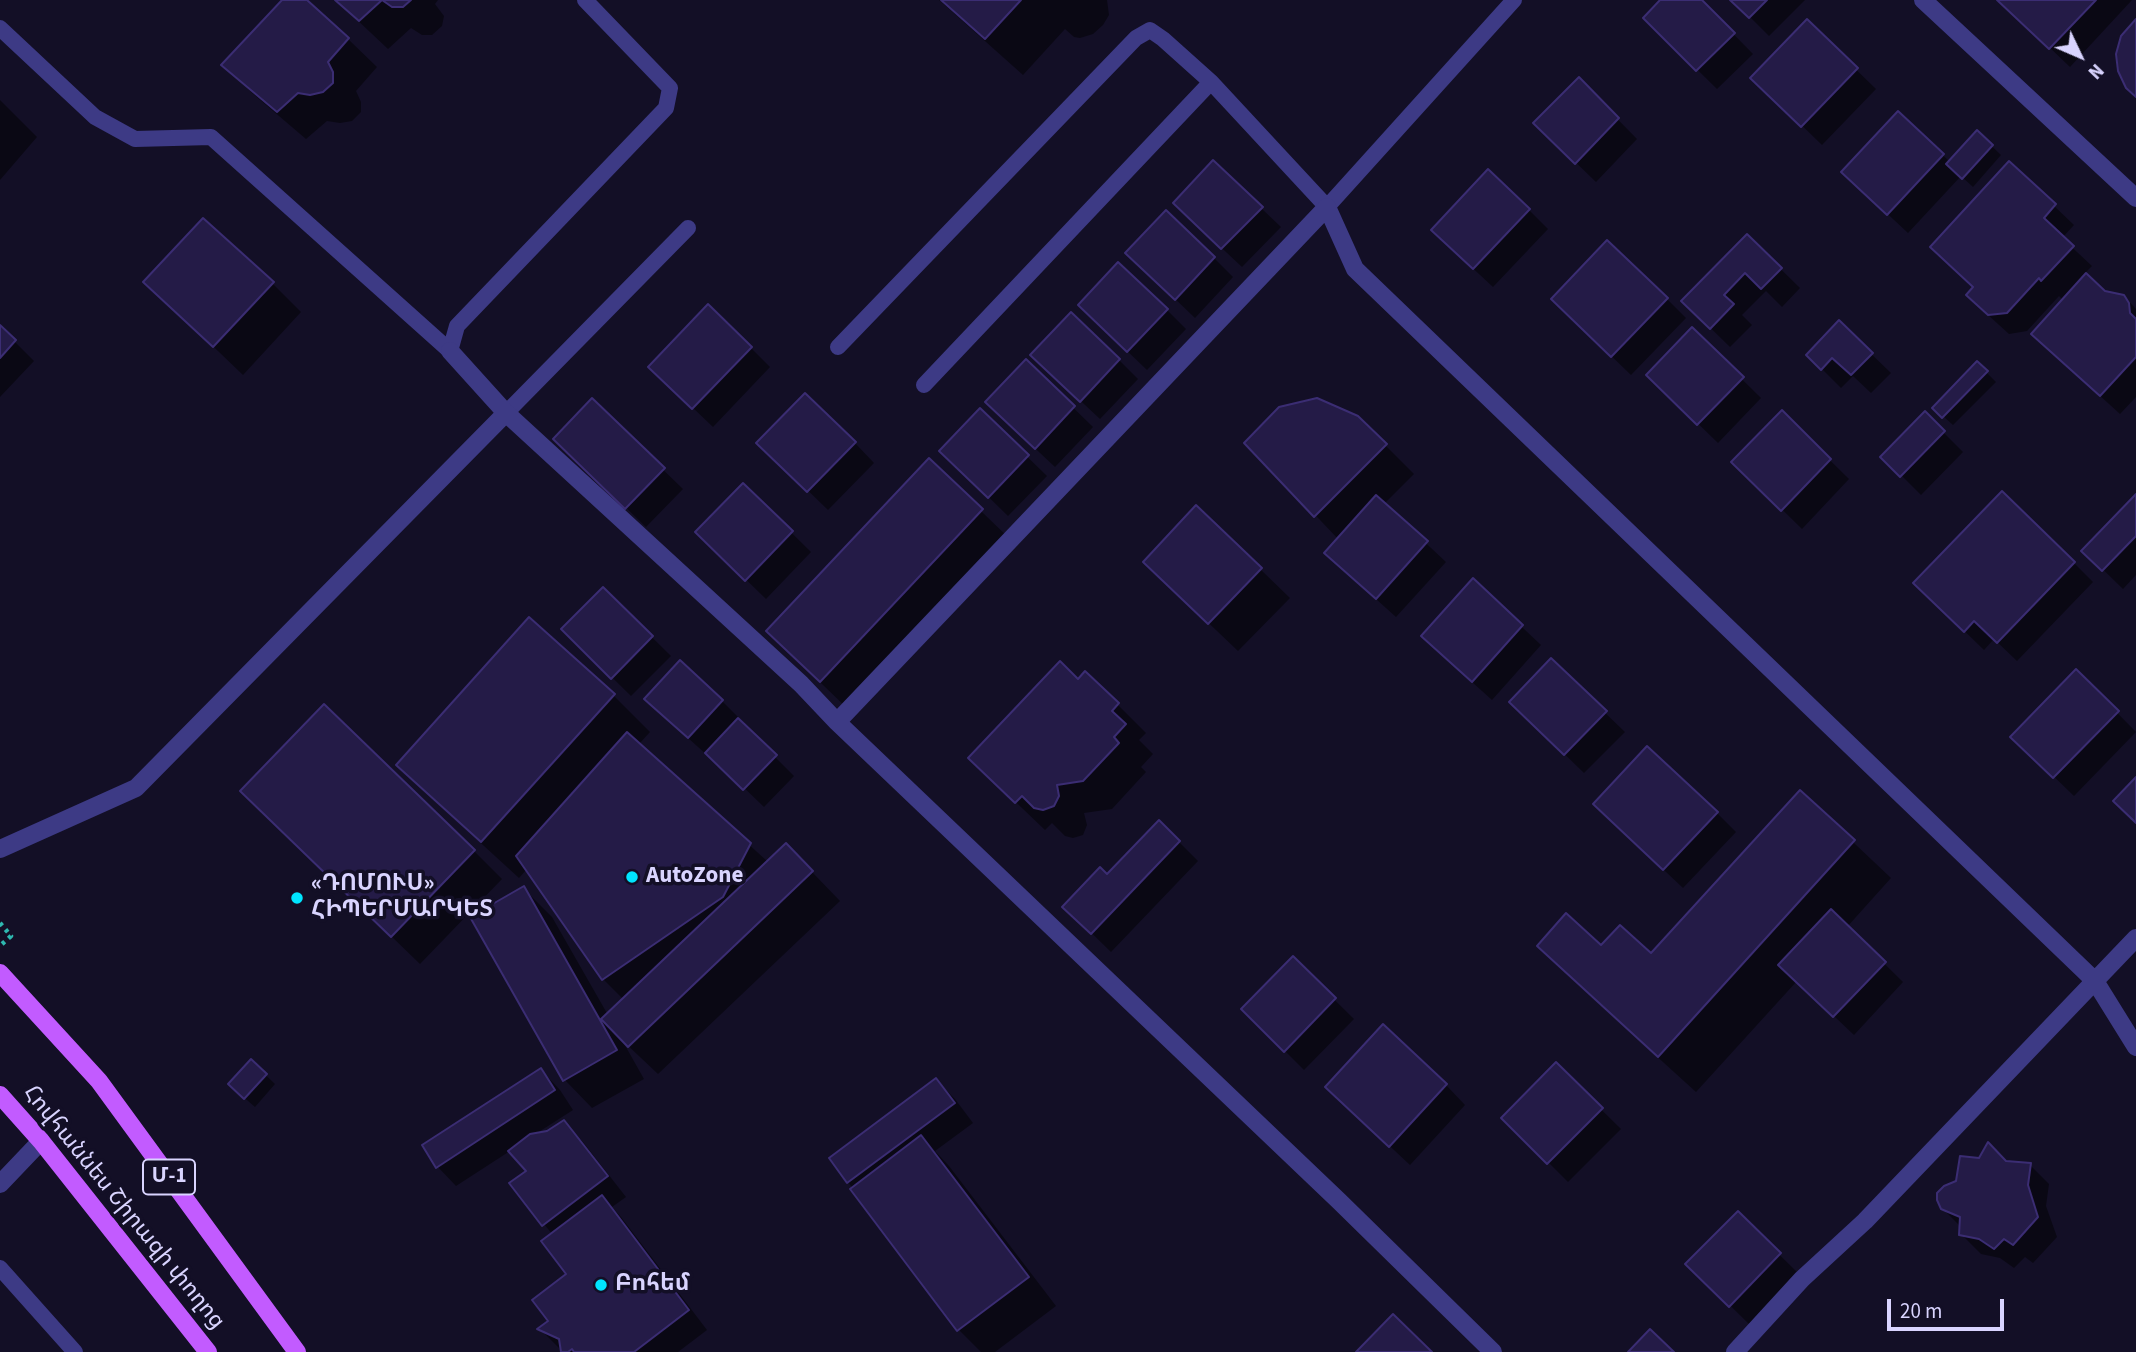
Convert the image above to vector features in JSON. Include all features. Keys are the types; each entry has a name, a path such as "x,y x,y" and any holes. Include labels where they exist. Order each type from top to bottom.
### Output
{"main road":[{"name":"Հովհաննես Շիրազի փողոց","path":"0,973 99,1081 297,1352"},
{"name":"Հովհաննես Շիրազի փողոց","path":"0,1095 41,1140 208,1352"}],"street":[{"path":"1923,0 2136,198"},
{"path":"837,722 1327,207 1355,269 2095,981 2136,1046"},
{"path":"450,351 506,413 800,684 1493,1352"},
{"path":"0,849 136,788 506,413"},
{"path":"1735,1352 1802,1279 1865,1222 2136,938"},
{"path":"0,1184 41,1140"}],"lane":[{"path":"0,29 95,117 135,139 211,137 450,351 457,326 666,108 670,88 585,0"},
{"path":"838,347 1136,38 1150,30 1211,82 1327,207 1514,0"},
{"path":"924,385 1211,82"},
{"path":"506,413 688,228"},
{"path":"0,1268 75,1352"}],"path":[{"path":"0,923 11,936 0,946"}],"building":[{"path":"282,0 307,0 349,38 328,62 333,72 333,83 323,92 310,95 298,93 277,112 221,65"},
{"path":"335,0 382,0 359,21"},
{"path":"382,0 411,0 403,7 392,7"},
{"path":"941,0 1021,0 985,39"},
{"path":"1660,0 1702,0 1735,33 1696,71 1643,18"},
{"path":"1730,0 1767,0 1749,18"},
{"path":"1997,0 2096,0 2049,49"},
{"path":"1807,19 1858,68 1801,127 1750,78"},
{"path":"2136,19 2136,97 2126,88 2118,71 2116,54 2121,36"},
{"path":"1579,77 1619,118 1575,164 1533,123"},
{"path":"1898,111 1944,154 1887,215 1841,172"},
{"path":"1977,130 1993,145 1962,179 1946,164"},
{"path":"1213,160 1263,207 1221,249 1173,203"},
{"path":"2009,161 2056,204 2044,218 2074,246 2041,281 2039,278 2007,313 1988,315 1966,295 1973,287 1930,247"},
{"path":"1488,169 1530,209 1473,269 1431,230"},
{"path":"1166,210 1215,257 1175,300 1125,253"},
{"path":"203,218 274,282 213,347 143,282"},
{"path":"1747,234 1782,268 1761,289 1745,273 1724,295 1734,304 1710,329 1681,301"},
{"path":"1607,240 1668,298 1611,357 1551,299"},
{"path":"1118,262 1168,309 1127,352 1078,305"},
{"path":"2086,273 2105,291 2124,295 2129,303 2130,313 2136,319 2136,357 2100,396 2031,334"},
{"path":"708,304 752,347 692,409 648,367"},
{"path":"1071,312 1120,359 1080,402 1030,355"},
{"path":"1839,320 1873,353 1851,375 1832,358 1821,370 1806,355"},
{"path":"0,325 16,340 0,358"},
{"path":"1692,327 1744,377 1697,425 1646,375"},
{"path":"1026,359 1075,406 1035,449 985,402"},
{"path":"1977,361 1988,371 1942,418 1932,408"},
{"path":"805,393 856,442 807,492 756,443"},
{"path":"592,398 665,468 625,509 553,439"},
{"path":"1317,398 1358,416 1387,444 1314,517 1244,443 1279,407"},
{"path":"980,408 1029,455 988,498 939,451"},
{"path":"1782,410 1831,459 1781,511 1731,462"},
{"path":"1925,411 1945,431 1900,477 1880,457"},
{"path":"929,458 983,509 820,682 766,631"},
{"path":"743,483 793,531 745,581 695,532"},
{"path":"2002,491 2075,562 1997,643 1974,621 1964,632 1913,583"},
{"path":"2136,494 2136,536 2102,571 2081,551"},
{"path":"1376,495 1428,541 1376,599 1324,553"},
{"path":"1196,505 1262,568 1208,624 1143,562"},
{"path":"1473,578 1523,625 1472,682 1421,636"},
{"path":"603,587 653,636 611,679 561,629"},
{"path":"529,617 615,694 481,842 396,765"},
{"path":"1551,658 1607,711 1564,755 1509,702"},
{"path":"680,660 723,700 688,738 644,699"},
{"path":"1060,661 1078,679 1085,671 1119,703 1112,711 1126,724 1114,737 1119,743 1083,781 1057,785 1059,796 1054,806 1043,810 1034,808 1022,796 1015,803 968,758"},
{"path":"2076,669 2119,711 2053,778 2010,737"},
{"path":"324,704 475,850 391,937 240,791"},
{"path":"738,718 777,755 743,790 705,753"},
{"name":"AutoZone","path":"627,732 751,843 723,897 602,980 516,856"},
{"path":"1647,746 1718,812 1663,870 1593,804"},
{"path":"2136,777 2136,823 2113,801"},
{"path":"1800,790 1855,840 1658,1057 1537,946 1566,913 1601,945 1620,925 1651,953"},
{"path":"1159,820 1180,841 1091,934 1062,907 1100,867 1107,874"},
{"path":"786,843 813,871 628,1047 601,1019"},
{"path":"524,886 617,1050 563,1081 470,917"},
{"path":"1831,909 1886,962 1833,1017 1778,965"},
{"path":"1293,956 1336,998 1284,1052 1241,1009"},
{"path":"1383,1024 1447,1084 1389,1147 1325,1087"},
{"path":"251,1059 267,1074 244,1099 228,1084"},
{"path":"1556,1062 1603,1108 1547,1164 1501,1118"},
{"path":"541,1068 555,1090 436,1168 422,1145"},
{"path":"936,1078 955,1103 847,1183 829,1158"},
{"path":"564,1120 608,1176 542,1226 509,1183 526,1171 508,1151 530,1134 547,1131"},
{"path":"921,1135 1029,1277 957,1331 850,1189"},
{"path":"1988,1142 2006,1161 2031,1163 2028,1185 2038,1217 2013,1245 2004,1239 1994,1249 1979,1239 1959,1235 1960,1217 1941,1209 1937,1200 1937,1193 1944,1186 1956,1181 1960,1156 1979,1158"},
{"path":"602,1195 689,1310 634,1352 574,1352 572,1349 561,1352 559,1339 537,1329 548,1321 532,1300 566,1274 541,1241"},
{"path":"1738,1211 1781,1253 1729,1307 1685,1264"},
{"path":"1393,1314 1432,1352 1356,1352"},
{"path":"1650,1329 1674,1352 1628,1352"}],"place":[{"name":"AutoZone","path":"632,877"},
{"name":"«ԴՈՄՈՒՍ» ՀԻՊԵՐՄԱՐԿԵՏ","path":"297,898"},
{"name":"Բոհեմ","path":"601,1285"}]}
